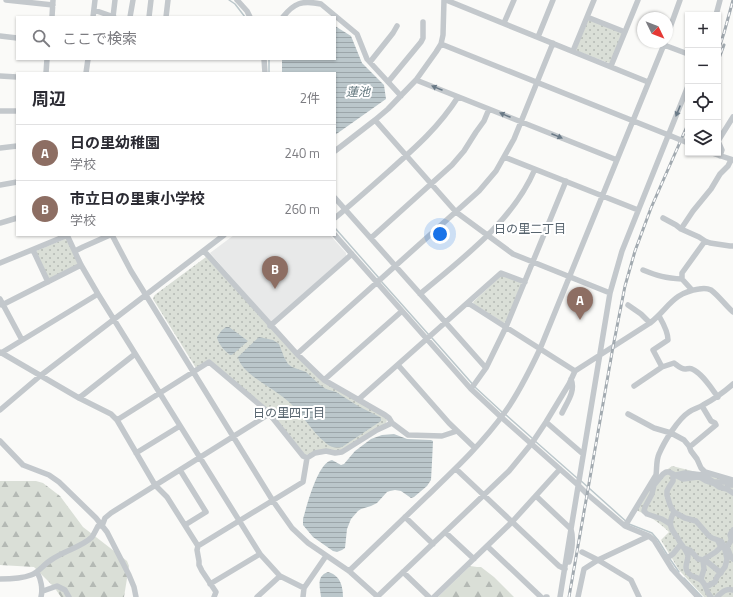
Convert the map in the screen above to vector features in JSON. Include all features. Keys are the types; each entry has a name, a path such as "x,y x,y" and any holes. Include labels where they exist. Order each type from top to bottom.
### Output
{"street":[{"path":"6,0 53,2 52,16"},
{"path":"93,16 95,0"},
{"path":"113,16 115,0"},
{"path":"130,16 133,0"},
{"path":"149,16 151,0"},
{"path":"166,16 168,0"},
{"path":"237,0 250,16"},
{"path":"284,16 294,5 300,1 307,0 320,4 335,16"},
{"path":"336,150 375,120 416,80 441,44 445,0 648,82"},
{"path":"504,23 514,0"},
{"path":"538,37 553,0"},
{"path":"573,51 594,0"},
{"path":"611,66 638,0"},
{"path":"673,19 680,0"},
{"path":"717,12 720,0"},
{"path":"94,10 110,16"},
{"path":"587,16 625,32"},
{"path":"336,17 357,34 367,59 401,96"},
{"path":"388,82 421,42 423,38 423,22"},
{"path":"370,62 394,33 396,26"},
{"path":"0,36 16,38"},
{"path":"297,354 480,191 496,171 514,139 553,43"},
{"path":"441,44 685,142"},
{"path":"673,47 685,53"},
{"path":"349,571 456,469 503,415 522,385 540,349 570,277 662,48"},
{"path":"46,72 47,60"},
{"path":"86,72 88,60"},
{"path":"264,60 265,72"},
{"path":"0,76 16,77"},
{"path":"416,80 617,160"},
{"path":"560,597 610,293 622,251 670,136 685,94"},
{"path":"336,217 422,141 440,122 458,97"},
{"path":"371,238 452,165 464,151 484,121 489,109"},
{"path":"0,111 16,111"},
{"path":"721,137 733,117"},
{"path":"375,120 456,212 488,236 513,254 610,293"},
{"path":"0,148 16,146"},
{"path":"682,229 693,211 732,160 720,156"},
{"path":"504,157 638,210"},
{"path":"420,294 488,236 511,210 530,182 535,168"},
{"path":"473,386 486,368 506,327 566,181"},
{"path":"0,185 16,182"},
{"path":"336,199 486,368"},
{"path":"0,223 16,218"},
{"path":"663,218 705,241 733,246"},
{"path":"0,263 66,236"},
{"path":"68,236 80,265 260,554 280,576 304,588"},
{"path":"75,251 83,246 108,236"},
{"path":"112,236 126,264 273,501 292,528 308,543 349,571 378,597 509,471 546,422 575,371 650,323 672,301 692,290 706,288 711,290 733,312"},
{"path":"0,410 40,376 223,236"},
{"path":"336,236 427,340 473,386 533,441 560,469 579,481 587,494 625,526 649,536 654,540 672,569 698,597"},
{"path":"692,290 682,279 682,273 705,241"},
{"path":"33,250 48,282"},
{"path":"204,251 270,326 324,380 385,415 392,423 408,435 442,436 457,431"},
{"path":"270,326 352,254"},
{"path":"22,340 1,302 48,282 80,265"},
{"path":"643,270 668,278 682,279"},
{"path":"359,399 501,274 525,282"},
{"path":"98,294 1,353 79,398 111,414 155,485 167,497 198,546 197,550 200,561 199,565 216,592 214,597"},
{"path":"468,303 575,371"},
{"path":"628,305 641,314 650,323"},
{"path":"324,380 402,311"},
{"path":"658,316 668,336 668,340 653,350 662,367"},
{"path":"79,398 136,354"},
{"path":"116,420 160,394 209,362 269,414 306,458"},
{"path":"634,386 662,367 674,363 680,368 691,369 700,375 718,397"},
{"path":"398,365 457,431 475,448"},
{"path":"562,413 571,395 573,384 571,379"},
{"path":"670,524 662,519 647,514 644,511 652,494 658,456 671,433 682,418 689,412 718,397 733,384"},
{"path":"692,445 716,425 715,423 711,422 702,406"},
{"path":"102,526 105,518 111,513 269,414"},
{"path":"628,414 654,428 671,433 684,440 705,472 733,480"},
{"path":"546,422 583,454"},
{"path":"306,458 316,453 326,451 335,453 342,452 377,430 392,423"},
{"path":"136,453 180,426"},
{"path":"0,441 23,465 49,475 59,482 96,518 107,532 129,575 136,597"},
{"path":"198,546 303,482 306,458"},
{"path":"456,469 559,566 565,569"},
{"path":"434,597 512,522 560,469"},
{"path":"180,470 206,512 185,525"},
{"path":"625,526 653,484 666,472 675,475 684,473 703,475 719,487 727,489 733,494"},
{"path":"675,475 673,482 667,491 670,505 674,512 684,518 696,521 709,536 718,540 724,546 727,559 725,567 714,582 706,587"},
{"path":"714,483 726,482 729,485 733,485"},
{"path":"536,496 570,529 573,535 576,551 565,569"},
{"path":"674,512 670,524 671,530 688,556 686,571 691,576 701,579 706,587 707,593 711,597"},
{"path":"405,517 433,544"},
{"path":"0,579 29,576 37,572 58,555 86,542 98,526 102,526"},
{"path":"733,530 730,535 732,542 727,546 727,548 733,559"},
{"path":"445,532 474,559"},
{"path":"578,597 584,569 598,560 649,536"},
{"path":"704,560 715,554 720,548 718,540"},
{"path":"487,546 541,597"},
{"path":"666,559 682,546"},
{"path":"682,546 690,550 698,559 704,560 721,573"},
{"path":"576,551 598,560 631,580 639,597"},
{"path":"210,584 260,554"},
{"path":"303,597 304,588 326,556"},
{"path":"701,579 704,568 704,560"},
{"path":"37,572 42,594 56,586 65,590 69,597"},
{"path":"403,572 429,597"},
{"path":"257,597 280,576"},
{"path":"717,597 724,591 730,589 733,590"}],"shaded area":[{"path":"233,236 331,236 346,253 346,256 272,322 210,253"}],"green space":[{"path":"591,19 623,34 611,62 609,63 577,51 576,49 588,21"},
{"path":"65,239 68,240 78,263 77,265 50,279 48,278 36,252"},
{"path":"206,257 324,382 384,416 387,420 386,423 341,451 305,455 272,414 210,360 196,368 153,299 156,294"},
{"path":"501,276 521,282 522,285 506,322 504,323 473,302"},
{"path":"672,466 733,481 733,597 704,597 679,570 661,540 669,532 654,520 636,510 657,477"},
{"path":"0,481 36,481 43,483 60,496 83,527 127,561 129,566 124,597 61,597 54,587 34,567 0,565"},
{"path":"470,566 481,567 494,577 514,597 438,597"}],"water":[{"name":"蓮池","path":"336,27 351,36 362,63 384,85 386,99 336,134 336,72 282,72 282,60 336,60"},
{"path":"226,327 229,327 248,341 232,355 230,355 222,347 217,337"},
{"path":"259,337 273,340 279,344 284,357 288,364 292,367 306,372 326,389 336,392 358,406 380,417 381,421 342,447 338,448 329,445 315,433 289,402 250,374 240,363 238,357"},
{"path":"394,434 407,439 433,441 431,480 427,486 414,497 411,498 401,491 390,491 387,492 377,503 358,511 351,519 347,529 345,548 337,552 333,551 313,537 303,525 307,504 322,468 332,460 341,465 344,464 355,451 371,439 382,435"},
{"path":"328,572 332,573 338,578 343,597 321,597 320,579"}],"waterway":[{"path":"229,0 235,4 244,16"},
{"path":"269,60 269,72"},
{"path":"336,229 379,278"},
{"path":"381,281 429,335"},
{"path":"432,338 476,388 502,412"},
{"path":"505,414 532,438"},
{"path":"535,441 577,478"},
{"path":"580,480 629,524 652,533 668,556"},
{"path":"670,559 679,572"},
{"path":"684,578 702,597"}],"railway":[{"path":"719,48 733,0"},
{"path":"721,53 724,45"},
{"path":"569,597 625,286 635,251 651,208 685,131"}],"place":[{"name":"市立日の里東小学校","path":"275,289"},
{"name":"日の里幼稚園","path":"580,320"}],"district":[{"name":"日の里二丁目","path":"530,228"},
{"name":"日の里四丁目","path":"289,412"}]}
